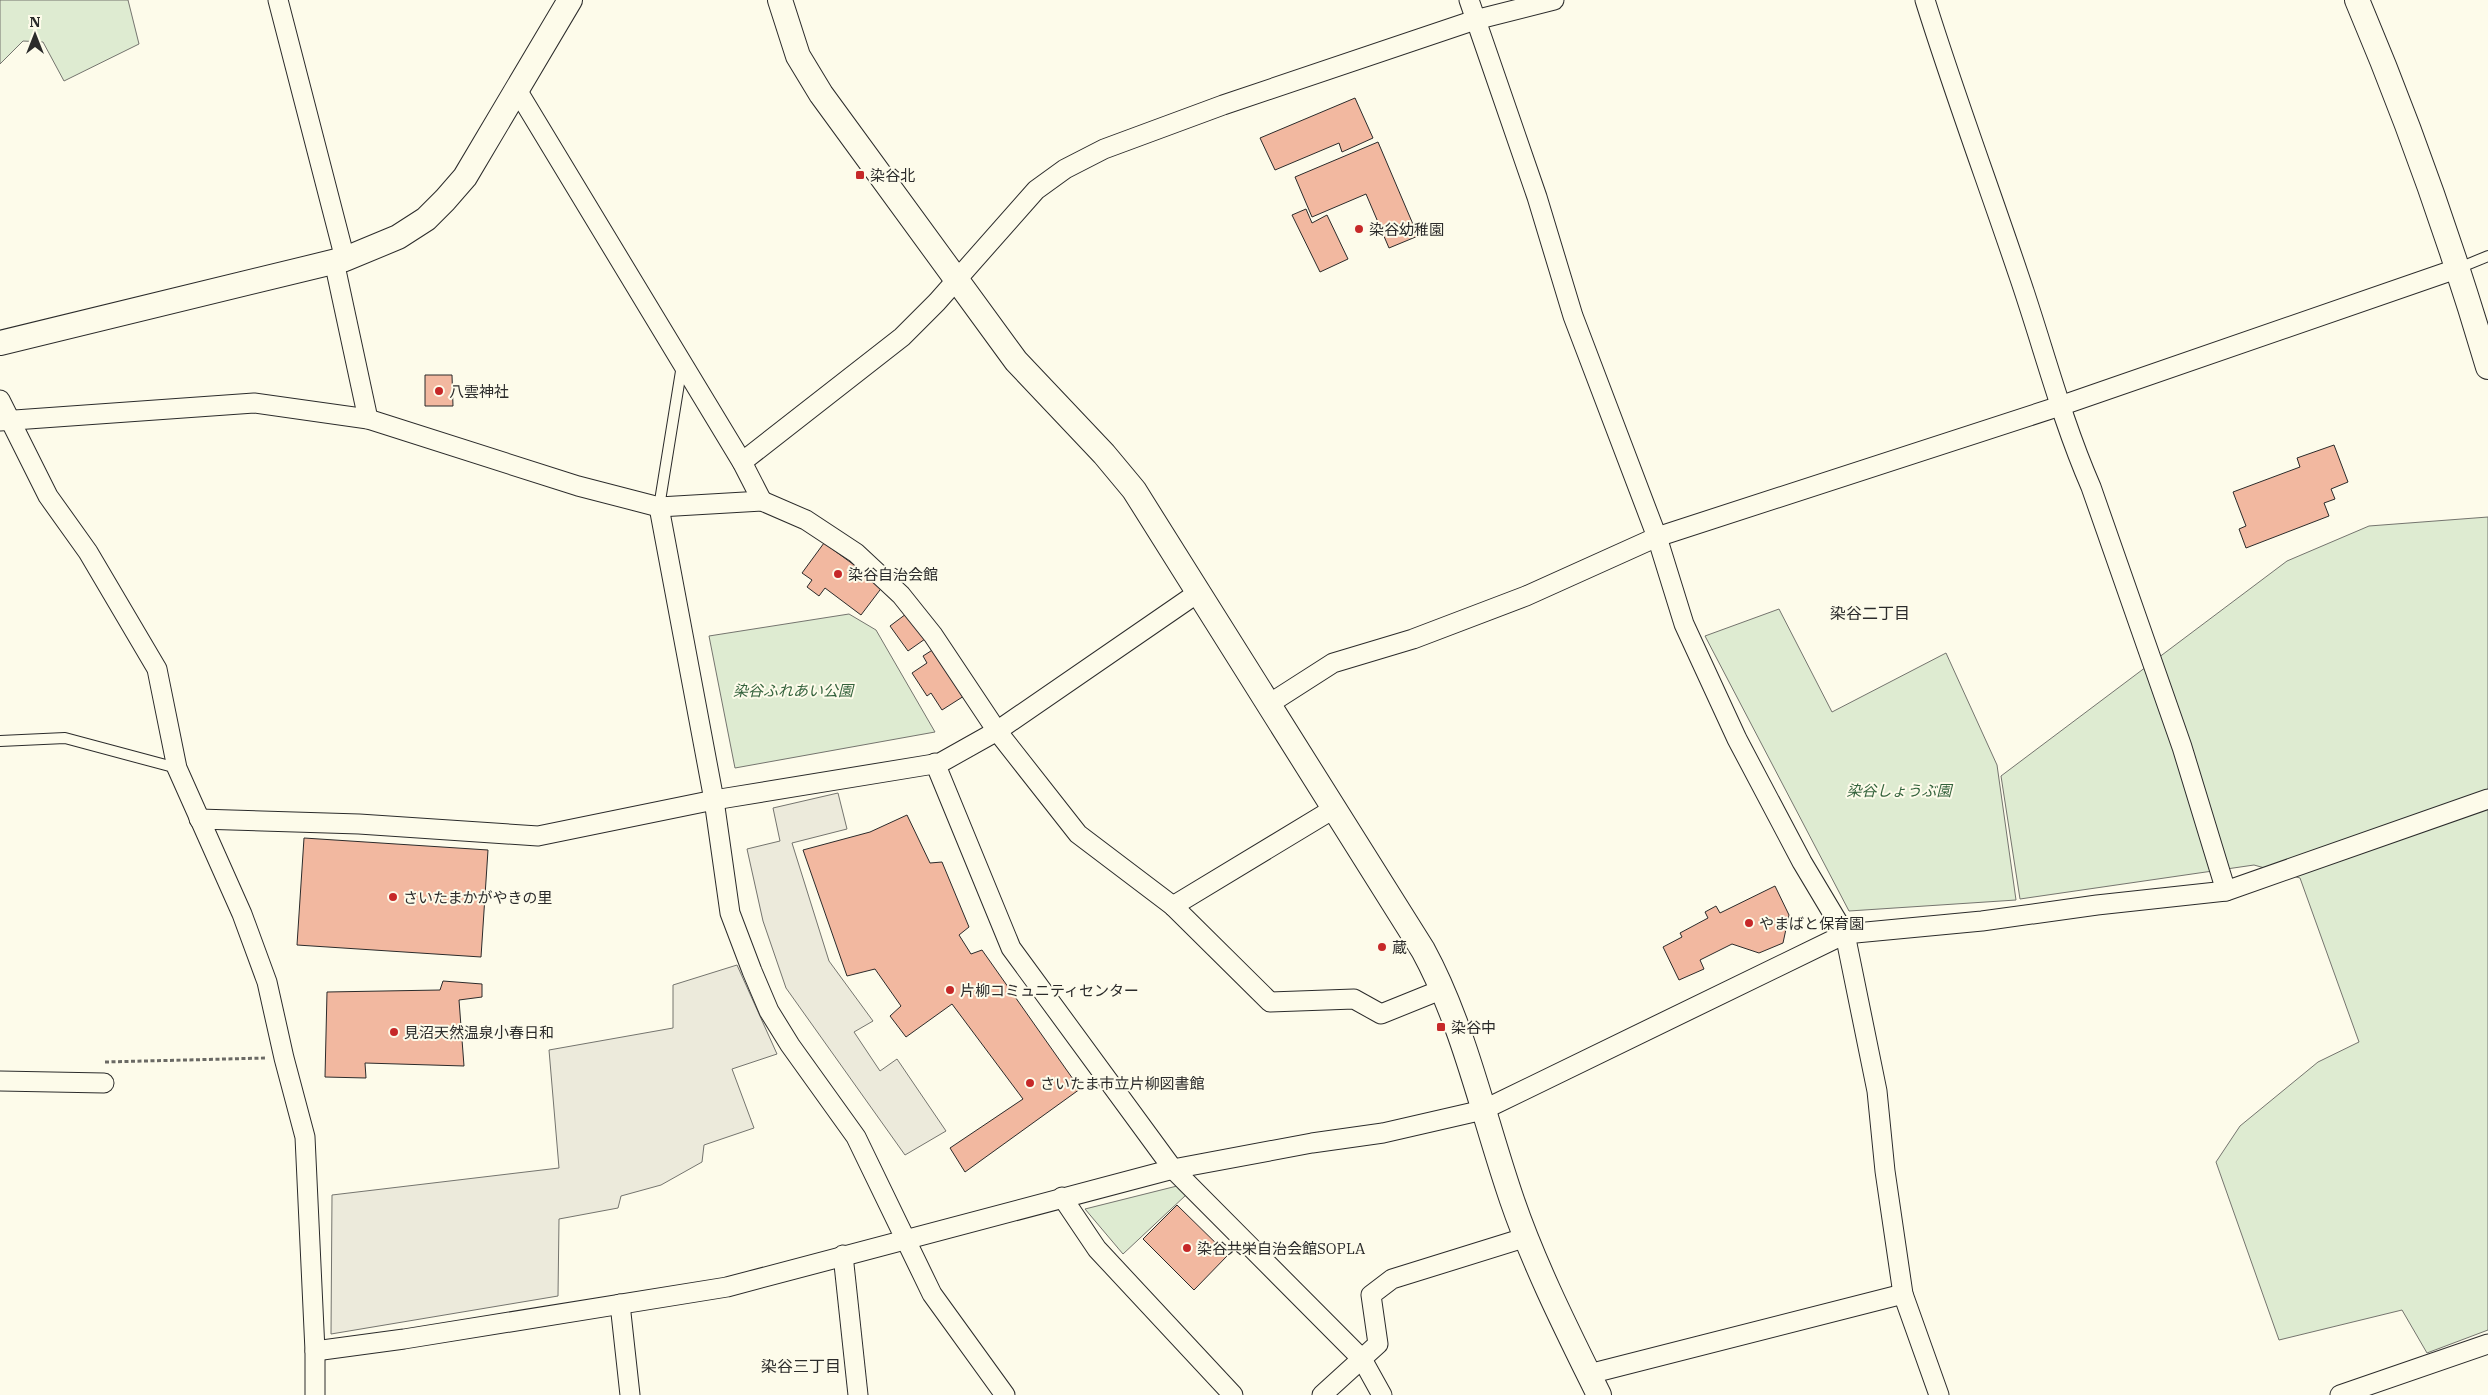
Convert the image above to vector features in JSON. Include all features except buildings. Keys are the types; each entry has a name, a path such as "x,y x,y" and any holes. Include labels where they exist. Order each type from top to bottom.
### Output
{"street":[{"path":"278,0 340,260 368,419"},
{"path":"0,343 340,260 398,238 426,219 465,177 570,0"},
{"path":"780,0 798,56 821,94 1016,361 1104,454 1134,490 1335,808 1422,950 1443,988 1527,1237 1594,1385 1903,1294"},
{"path":"1469,0 1537,197 1573,316 1657,537 1684,624 1737,740 1802,862 1845,934 1877,1091 1885,1171 1903,1294 1938,1395"},
{"path":"742,462 902,337 937,302 1036,190 1065,169 1104,149 1222,105 1475,20 1554,0"},
{"path":"1925,0 1957,102 2020,277 2060,406 2182,747 2226,891"},
{"path":"2357,0 2392,83 2459,268 2488,367"},
{"path":"516,90 742,462 762,501"},
{"path":"1268,704 1333,663 1413,639 1526,596 1657,537 2060,406 2459,268"},
{"path":"0,400 4,420 48,496 88,552 157,669 177,768 242,914 267,982 284,1058 305,1137 315,1350 315,1395"},
{"path":"4,420 254,403 368,419 578,486 659,508 762,501 806,520 856,553 901,594 933,635 997,731 1078,834 1173,906 1270,1002 1354,999 1381,1014 1443,988"},
{"path":"659,508 714,800 730,913 769,1011 790,1045 856,1137 932,1294 1005,1395"},
{"path":"199,819 359,824 538,836 714,800 935,763 997,731 1199,592"},
{"path":"935,763 1011,948 1173,1169 1362,1359 1382,1395"},
{"path":"315,1350 404,1340 727,1287 904,1238 1173,1169 1312,1143 1383,1134 1483,1110 1845,934 1982,921 2097,905 2226,891 2488,799"},
{"path":"1173,906 1335,808"},
{"path":"0,1081 104,1083"},
{"path":"1062,1197 1097,1249 1233,1395"},
{"path":"1322,1395 1378,1344 1371,1295 1385,1284 1392,1280 1527,1237"},
{"path":"842,1255 858,1395"},
{"path":"620,1304 630,1395"},
{"path":"2340,1395 2488,1344"}],"lane":[{"path":"2459,268 2488,256"},
{"path":"659,508 683,364"},
{"path":"0,741 65,738 177,768"}],"path":[{"path":"104,1083 104,1062 284,1058"}],"green space":[{"path":"0,0 128,0 139,44 64,81 43,42 23,41 0,64"},
{"path":"2488,517 2488,1330 2427,1353 2402,1310 2279,1340 2216,1162 2240,1126 2318,1062 2359,1042 2300,878 2254,865 2020,899 2001,776 2287,561 2369,526"},
{"name":"染谷しょうぶ園","path":"1779,609 1832,712 1946,653 1997,765 2016,900 1849,911 1705,636"},
{"name":"染谷ふれあい公園","path":"849,614 876,630 935,732 735,768 709,636"},
{"path":"1177,1186 1186,1195 1123,1254 1085,1209"}],"shaded area":[{"path":"838,793 847,829 792,843 829,961 873,1021 854,1032 880,1071 897,1059 946,1131 905,1155 786,988 763,921 747,849 780,841 773,808"},
{"path":"737,965 777,1054 732,1069 754,1128 704,1145 702,1162 661,1185 621,1196 618,1208 559,1219 558,1296 331,1334 332,1195 559,1168 549,1050 673,1028 673,985"}],"place":[{"name":"染谷北","path":"860,175"},
{"name":"染谷幼稚園","path":"1359,229"},
{"name":"八雲神社","path":"439,391"},
{"name":"染谷自治会館","path":"838,574"},
{"name":"さいたまかがやきの里","path":"393,897"},
{"name":"やまばと保育園","path":"1749,923"},
{"name":"蔵","path":"1382,947"},
{"name":"片柳コミュニティセンター","path":"950,990"},
{"name":"染谷中","path":"1441,1027"},
{"name":"見沼天然温泉小春日和","path":"394,1032"},
{"name":"さいたま市立片柳図書館","path":"1030,1083"},
{"name":"染谷共栄自治会館SOPLA","path":"1187,1248"}],"district":[{"name":"染谷二丁目","path":"1870,613"},
{"name":"染谷三丁目","path":"801,1366"}]}
